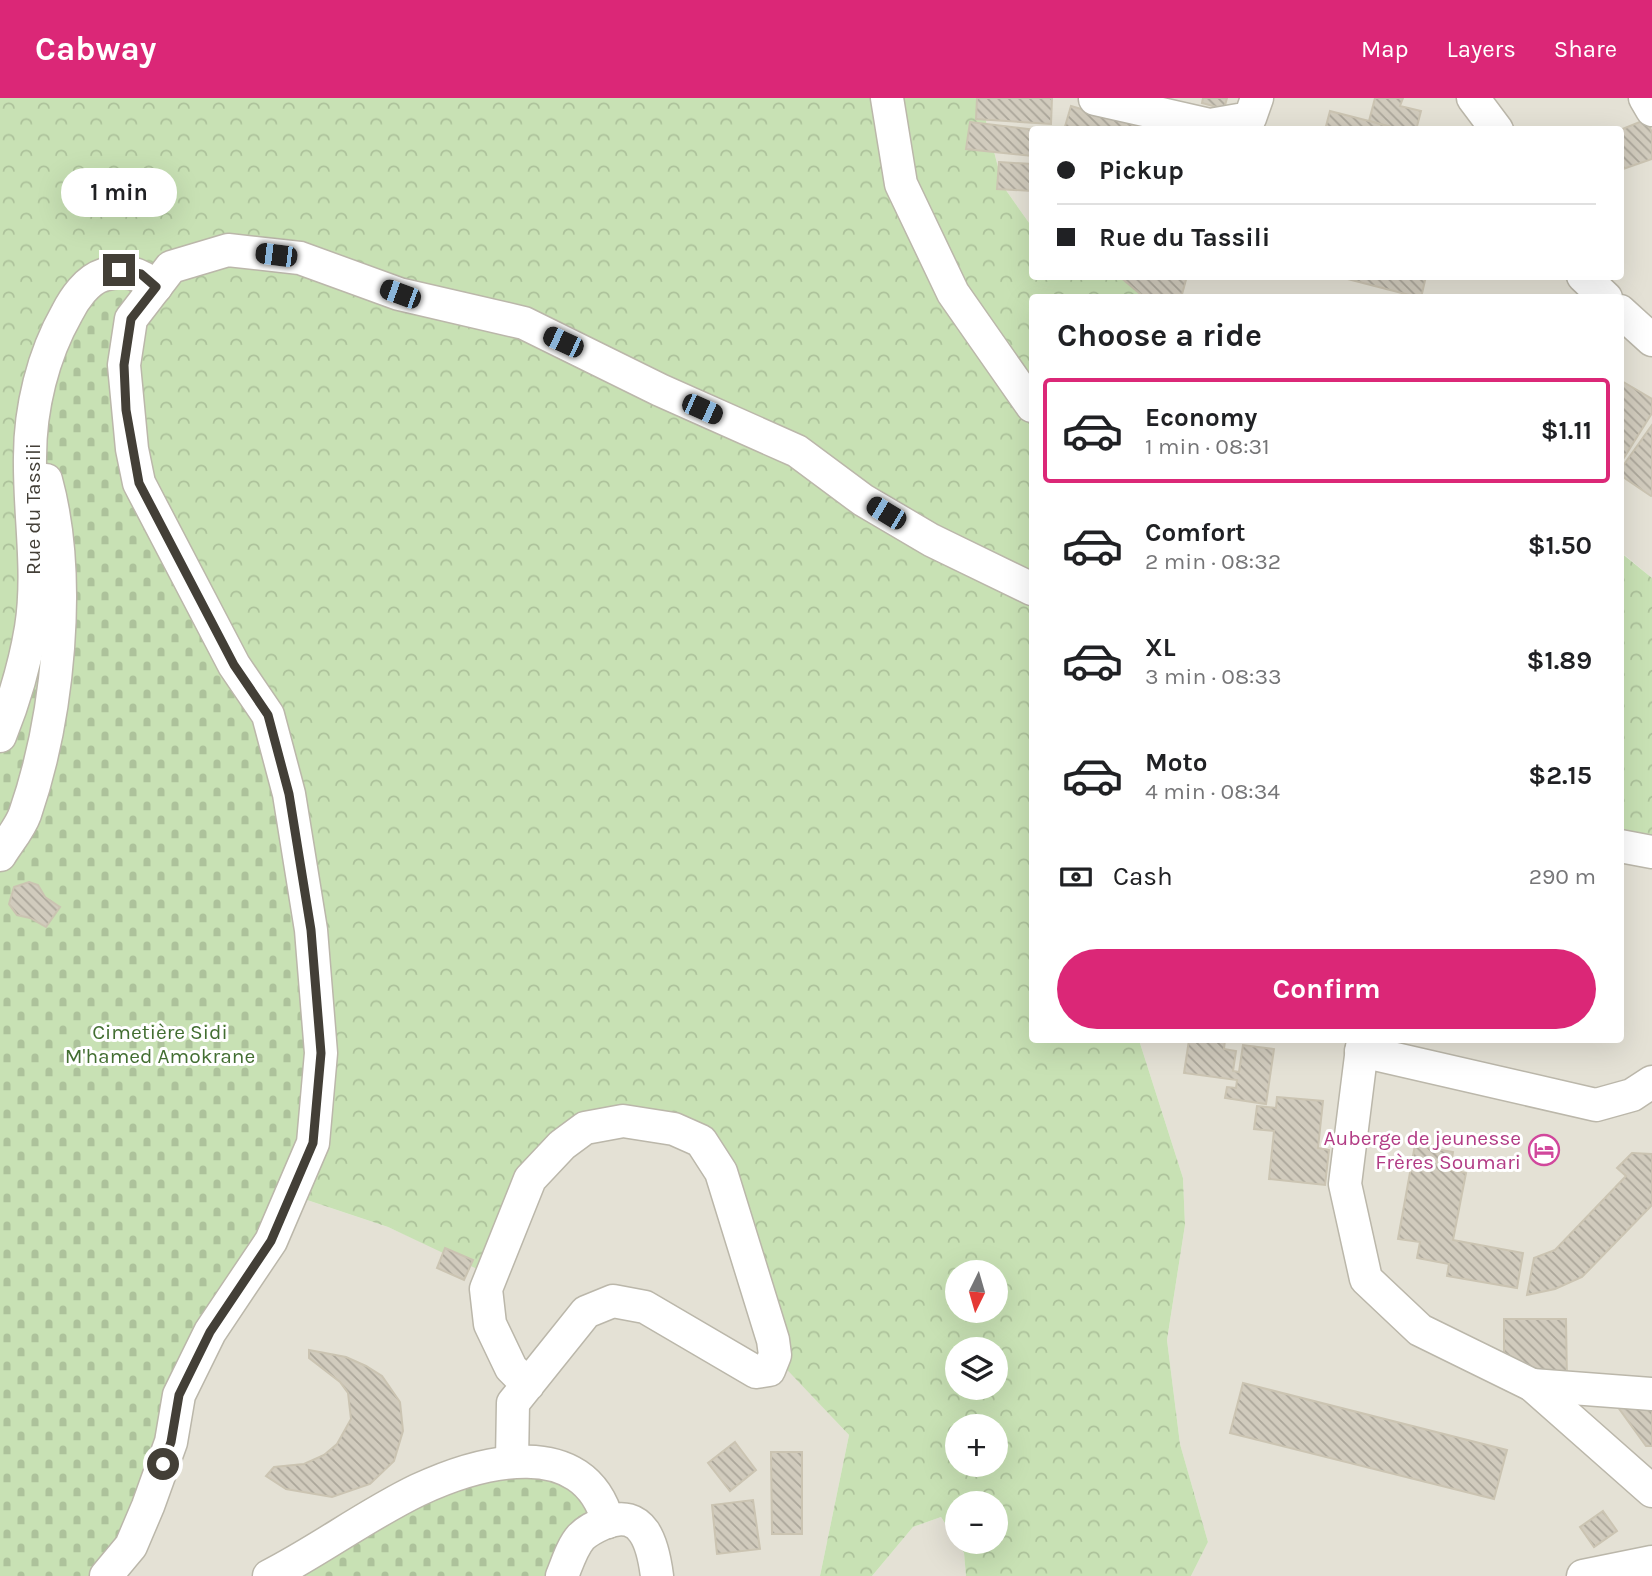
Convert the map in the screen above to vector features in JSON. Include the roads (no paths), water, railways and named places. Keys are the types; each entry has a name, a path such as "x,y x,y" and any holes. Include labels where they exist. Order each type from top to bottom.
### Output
{"street":[{"path":"887,98 901,184 954,293 1029,402"},
{"path":"1095,99 1210,124 1250,118 1257,98"},
{"path":"1473,98 1494,126"},
{"path":"1645,98 1652,110"},
{"path":"106,1576 131,1546 148,1506 171,1442 179,1395 210,1332 271,1241 313,1143 321,1053 311,930 289,794 268,715 234,665 139,483 126,410 124,365 131,319 172,267 228,250 300,258 400,294 524,323 660,390 797,451 863,500 897,520 1029,587"},
{"name":"Rue du Tassili","path":"0,736 12,706 31,627 35,556 30,455 36,404 54,335 75,298 96,277 119,270 141,274 156,287"},
{"path":"1587,280 1602,294"},
{"path":"1624,315 1652,340"},
{"path":"0,855 24,817 28,803 52,710 59,629 57,540 51,497 33,429"},
{"path":"1624,847 1652,852"},
{"path":"1652,1082 1632,1095 1596,1105 1362,1045 1345,1184 1366,1279 1419,1330 1532,1385 1652,1490"},
{"path":"512,1461 513,1403 528,1385 586,1312 613,1301 645,1307 756,1372 769,1370 775,1355 773,1340 721,1172 701,1141 674,1129 623,1121 585,1128 562,1145 530,1179 486,1289 490,1324 511,1368 528,1385"},
{"path":"1532,1385 1652,1394"},
{"path":"270,1576 418,1490 465,1473 512,1461 544,1462 569,1470 588,1482 601,1498 608,1522"},
{"path":"562,1576 579,1539 590,1529 618,1518 630,1520 643,1529 653,1548 657,1576"},
{"path":"1583,1576 1652,1562"}],"place":[{"name":"Auberge de jeunesse Frères Soumari","path":"1544,1150"}],"park label":[{"name":"Cimetière Sidi M'hamed Amokrane","path":"160,1044"}]}
